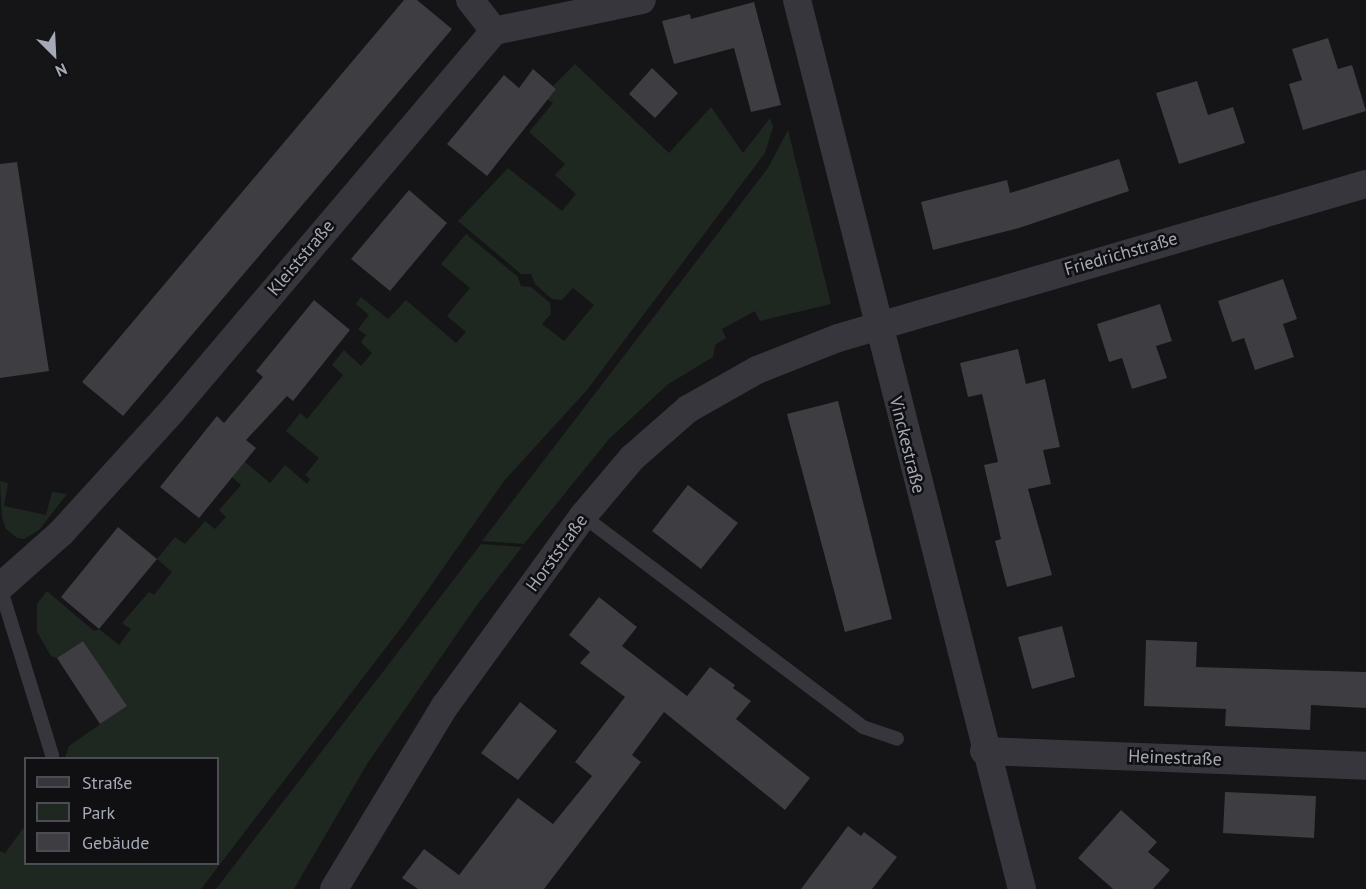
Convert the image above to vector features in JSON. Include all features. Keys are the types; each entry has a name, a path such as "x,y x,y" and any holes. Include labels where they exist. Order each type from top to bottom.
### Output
{"street":[{"path":"470,0 494,31 642,0"},
{"name":"Vinckestraße","path":"797,0 984,751 1022,889"},
{"name":"Kleiststraße","path":"0,589 60,532 172,411 494,31"},
{"name":"Friedrichstraße","path":"877,325 1366,184"},
{"name":"Horststraße","path":"334,889 445,706 583,516 632,458 688,409 794,353 877,325"},
{"name":"Heinestraße","path":"984,751 1366,766"}],"lane":[{"path":"583,516 863,727 897,739"},
{"path":"0,589 52,755"}],"green space":[{"path":"575,64 669,153 711,107 743,153 770,118 773,127 765,153 587,390 504,481 404,624 201,889 0,889 0,851 5,853 24,827 24,865 219,865 219,757 65,757 69,746 126,706 83,641 57,658 51,656 37,632 37,604 47,591 94,631 99,629 119,645 131,629 122,623 149,592 154,595 172,572 157,559 175,537 185,544 205,521 215,529 226,517 219,510 241,485 232,477 244,461 270,483 285,465 307,484 310,479 305,475 319,458 286,431 300,413 307,419 343,375 332,365 344,350 361,366 372,353 361,342 366,335 358,329 369,315 356,304 361,297 388,319 406,300 456,343 466,332 447,316 470,288 441,264 466,234 518,277 521,286 531,287 550,303 551,314 542,324 564,341 594,305 573,288 562,300 552,299 535,284 531,274 521,274 458,221 508,168 562,211 576,194 555,175 565,164 529,132 553,103 547,99 556,89 553,86"},
{"path":"788,130 831,304 760,321 755,311 722,329 726,338 715,345 713,357 667,385 609,439 524,544 482,541 768,168"},
{"path":"0,481 8,483 4,506 46,515 52,492 67,494 39,530 24,539 17,538 6,529 2,518"},
{"path":"481,544 522,547 477,605 367,764 294,889 216,889"}],"building":[{"path":"404,0 417,0 452,29 123,416 82,382"},
{"path":"754,2 781,105 751,112 734,48 674,64 662,21 690,14 691,19"},
{"path":"1328,38 1338,69 1352,65 1366,111 1303,130 1289,84 1302,80 1292,49"},
{"path":"652,68 678,93 655,118 629,94"},
{"path":"533,69 556,89 487,176 447,144 504,75 519,88"},
{"path":"1197,81 1208,115 1233,107 1245,143 1179,164 1156,93"},
{"path":"1119,159 1129,191 1019,228 933,250 921,202 1007,180 1010,193"},
{"path":"17,162 49,371 0,378 0,164"},
{"path":"409,190 447,223 390,291 351,259"},
{"path":"1283,279 1297,319 1283,324 1294,357 1255,370 1244,338 1232,342 1218,301"},
{"path":"314,300 350,330 293,401 287,396 246,440 256,448 199,518 160,487 217,416 224,423 263,377 256,371"},
{"path":"1160,304 1172,341 1156,346 1167,378 1132,389 1122,358 1109,362 1097,324"},
{"path":"1018,349 1026,384 1045,379 1060,447 1043,450 1051,484 1028,489 1052,575 1007,587 995,541 1001,539 984,465 998,462 982,394 968,397 960,363"},
{"path":"838,401 892,619 845,632 787,414"},
{"path":"688,485 738,523 701,569 652,531"},
{"path":"118,527 157,559 99,629 61,597"},
{"path":"599,597 637,627 622,646 687,696 710,667 735,685 733,688 751,701 736,719 810,778 785,810 664,712 632,755 641,762 544,889 418,889 402,878 424,849 459,875 518,798 553,824 592,776 575,762 625,697 580,663 590,652 569,635"},
{"path":"1062,626 1075,677 1032,689 1018,637"},
{"path":"1146,640 1197,642 1196,667 1366,672 1366,708 1311,705 1310,730 1225,726 1226,709 1144,706"},
{"path":"83,641 127,706 100,724 57,658"},
{"path":"520,702 557,731 518,780 481,753"},
{"path":"1225,792 1316,796 1314,838 1223,833"},
{"path":"1121,810 1157,842 1148,852 1170,870 1153,889 1113,889 1078,858"},
{"path":"848,826 861,836 864,832 897,857 872,889 801,889"}]}
